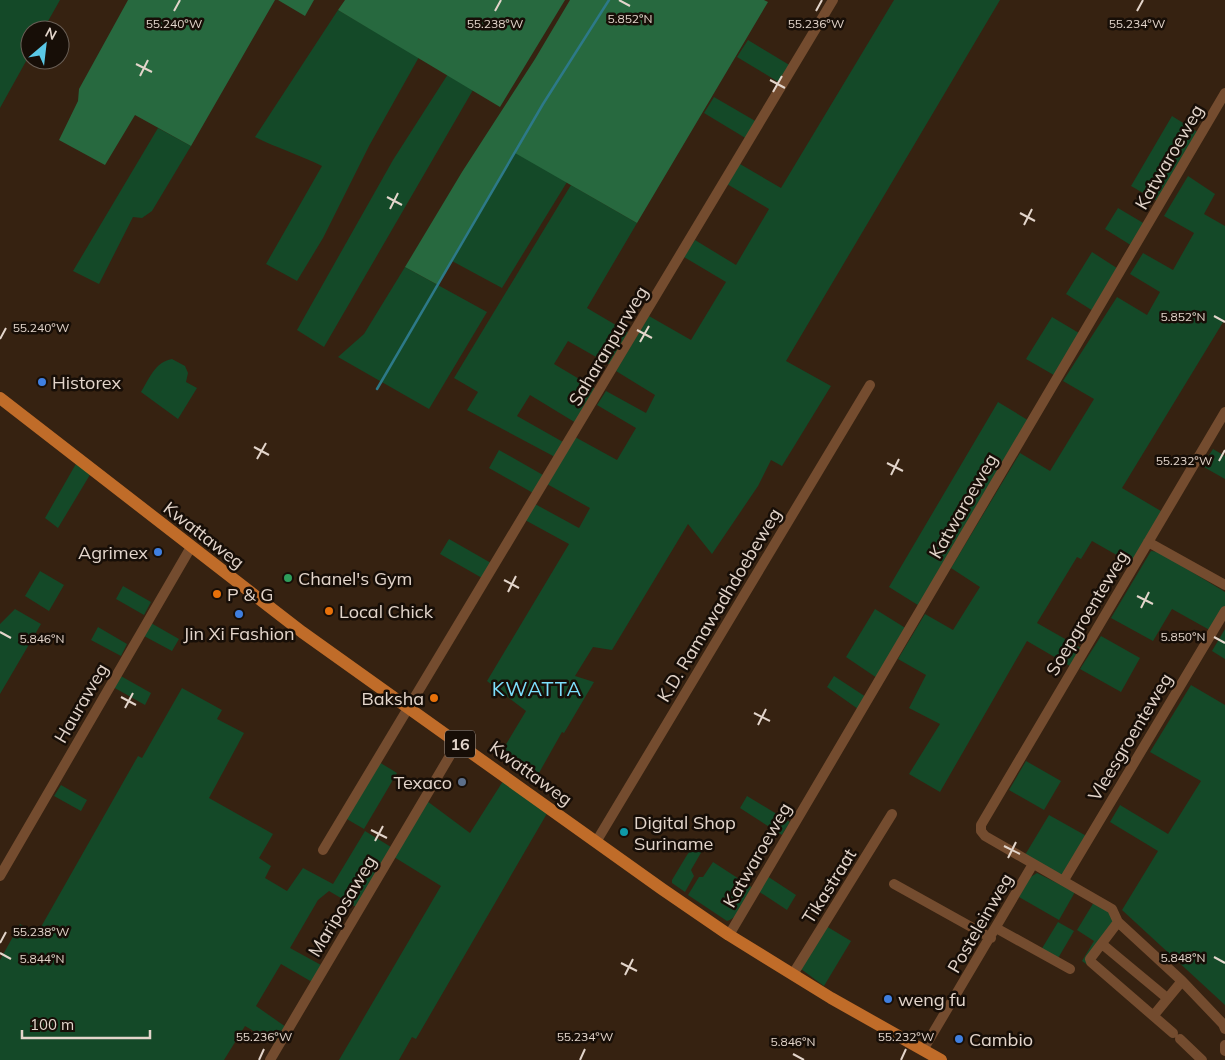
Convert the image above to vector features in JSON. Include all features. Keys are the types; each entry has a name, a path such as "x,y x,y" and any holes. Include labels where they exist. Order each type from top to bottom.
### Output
{"main road":[{"name":"Kwattaweg","path":"0,398 302,632 728,935 941,1060"}],"street":[{"name":"Saharanpurweg","path":"323,850 833,0"},
{"name":"Katwaroeweg","path":"728,935 1225,93"},
{"name":"K.D. Ramawadhdoebeweg","path":"596,842 870,385"},
{"name":"Soepgroenteweg","path":"1033,864 985,836 981,831 981,825 1225,412"},
{"path":"1148,542 1225,585"},
{"name":"Hauraweg","path":"0,876 191,547"},
{"name":"Vleesgroenteweg","path":"1064,880 1225,611"},
{"name":"Mariposaweg","path":"270,1060 458,742"},
{"name":"Tikastraat","path":"794,974 892,814"},
{"path":"1033,864 1112,909 1118,922 1182,981 1224,1024 1225,1028"},
{"name":"Posteleinweg","path":"924,1050 1033,864"},
{"path":"894,884 1070,969"},
{"path":"1118,922 1090,959 1091,962 1154,1015 1202,1060"},
{"path":"1102,944 1167,998"},
{"path":"1154,1015 1182,981"},
{"path":"1225,1045 1225,1051"}],"green space":[{"path":"0,0 60,0 49,20 20,20 21,70 0,108"},
{"path":"128,0 275,0 191,146 135,115 105,165 59,140 78,101 79,89"},
{"path":"278,0 314,0 305,16"},
{"path":"345,0 565,0 500,107 338,10"},
{"path":"570,0 764,0 768,2 637,223 515,153 438,285 405,267"},
{"path":"894,0 1000,0 786,361 831,386 782,466 771,460 758,486 712,554 688,524 612,650 593,647 575,676 594,682 564,733 562,732 535,780 499,756 526,711 487,681 569,544 525,520 535,504 579,528 590,508 547,484 575,437 617,460 636,428 597,405 606,391 646,413 655,395 616,371 649,316 691,340 726,282 684,257 695,240 736,265 769,209 727,184 740,164 781,188"},
{"path":"338,10 419,57 369,146 323,238 297,281 266,264 322,166 255,137"},
{"path":"748,40 791,66 780,83 737,57"},
{"path":"448,74 473,90 324,347 297,330 393,160"},
{"path":"714,97 757,122 747,139 704,113"},
{"path":"1172,116 1204,136 1164,205 1131,186"},
{"path":"158,128 191,146 152,211 142,218 133,217 99,284 73,271"},
{"path":"515,152 567,182 502,288 452,261"},
{"path":"1188,176 1215,194 1204,214 1225,226 1225,319 1122,488 1166,514 1136,566 1092,541 1081,559 1077,557 1037,623 1081,648 1070,666 1027,641 940,792 909,774 940,724 909,708 926,675 898,659 925,614 953,630 980,587 951,568 1020,453 1050,471 1094,399 1063,381 1117,297 1147,315 1160,292 1130,274 1143,253 1173,270 1194,233 1164,216"},
{"path":"571,185 637,223 587,308 631,334 612,366 568,341 554,364 596,389 576,423 530,395 517,416 563,442 555,457 467,410 478,392 454,378"},
{"path":"1118,208 1150,227 1137,249 1105,229"},
{"path":"1092,252 1123,272 1098,314 1066,294"},
{"path":"405,267 487,312 429,409 338,357 364,334"},
{"path":"1052,317 1084,336 1059,378 1026,359"},
{"path":"172,359 185,366 188,373 186,382 197,388 178,419 141,392 157,367"},
{"path":"998,402 1031,422 921,607 889,587"},
{"path":"1213,449 1225,456 1225,479 1202,466"},
{"path":"499,450 543,475 533,493 489,468"},
{"path":"77,462 91,473 58,528 45,518"},
{"path":"449,539 491,563 482,578 440,554"},
{"path":"1151,551 1159,552 1225,592 1225,616 1215,633 1172,609 1153,641 1111,618"},
{"path":"40,571 64,585 49,611 25,596"},
{"path":"123,586 151,602 144,615 116,599"},
{"path":"15,609 41,624 0,694 0,624"},
{"path":"875,609 907,629 877,678 846,657"},
{"path":"151,623 179,639 172,651 144,636"},
{"path":"98,627 127,644 121,656 91,640"},
{"path":"1225,629 1225,659 1212,651"},
{"path":"1101,636 1140,658 1121,692 1080,669"},
{"path":"119,675 151,693 145,705 113,687"},
{"path":"834,676 866,697 858,709 827,687"},
{"path":"1191,685 1225,705 1225,1005 1122,910 1158,851 1110,822 1120,805 1168,834 1201,781 1150,752"},
{"path":"182,688 222,710 217,719 244,733 209,798 273,834 259,858 271,866 265,878 287,891 303,868 333,884 365,831 391,847 356,907 329,891 318,900 290,948 321,965 312,982 281,964 256,1006 286,1027 276,1044 245,1026 224,1060 0,1060 0,960 20,924 37,934 138,756 142,758"},
{"path":"1026,761 1061,781 1044,810 1009,790"},
{"path":"379,762 397,773 364,829 345,818"},
{"path":"505,778 549,810 416,1039 412,1037 399,1060 339,1060 441,886 394,857 427,801 470,833"},
{"path":"61,785 87,800 81,811 54,796"},
{"path":"747,796 790,822 782,835 740,808"},
{"path":"1049,815 1090,838 1064,876 1025,855"},
{"path":"694,846 702,851 691,870 694,876 685,892 672,883 672,880"},
{"path":"713,862 753,888 739,912 727,921 688,895 699,877 703,877"},
{"path":"1037,873 1075,892 1059,920 1019,897 1029,878"},
{"path":"767,876 796,895 787,910 758,891"},
{"path":"1094,902 1108,909 1115,918 1089,966 1082,961 1094,941 1077,930"},
{"path":"1058,922 1074,931 1057,960 1041,950"},
{"path":"826,926 851,941 824,986 801,969"}],"waterway":[{"path":"377,389 543,104 609,0"}],"place":[{"name":"Historex","path":"42,382"},
{"name":"Agrimex","path":"158,552"},
{"name":"Chanel's Gym","path":"288,578"},
{"name":"P & G","path":"217,594"},
{"name":"Local Chick","path":"329,611"},
{"name":"Jin Xi Fashion","path":"239,614"},
{"name":"Baksha","path":"434,698"},
{"name":"Texaco","path":"462,782"},
{"name":"Digital Shop Suriname","path":"624,832"},
{"name":"weng fu","path":"888,999"},
{"name":"Cambio","path":"959,1039"}],"district":[{"name":"KWATTA","path":"537,688"}]}
